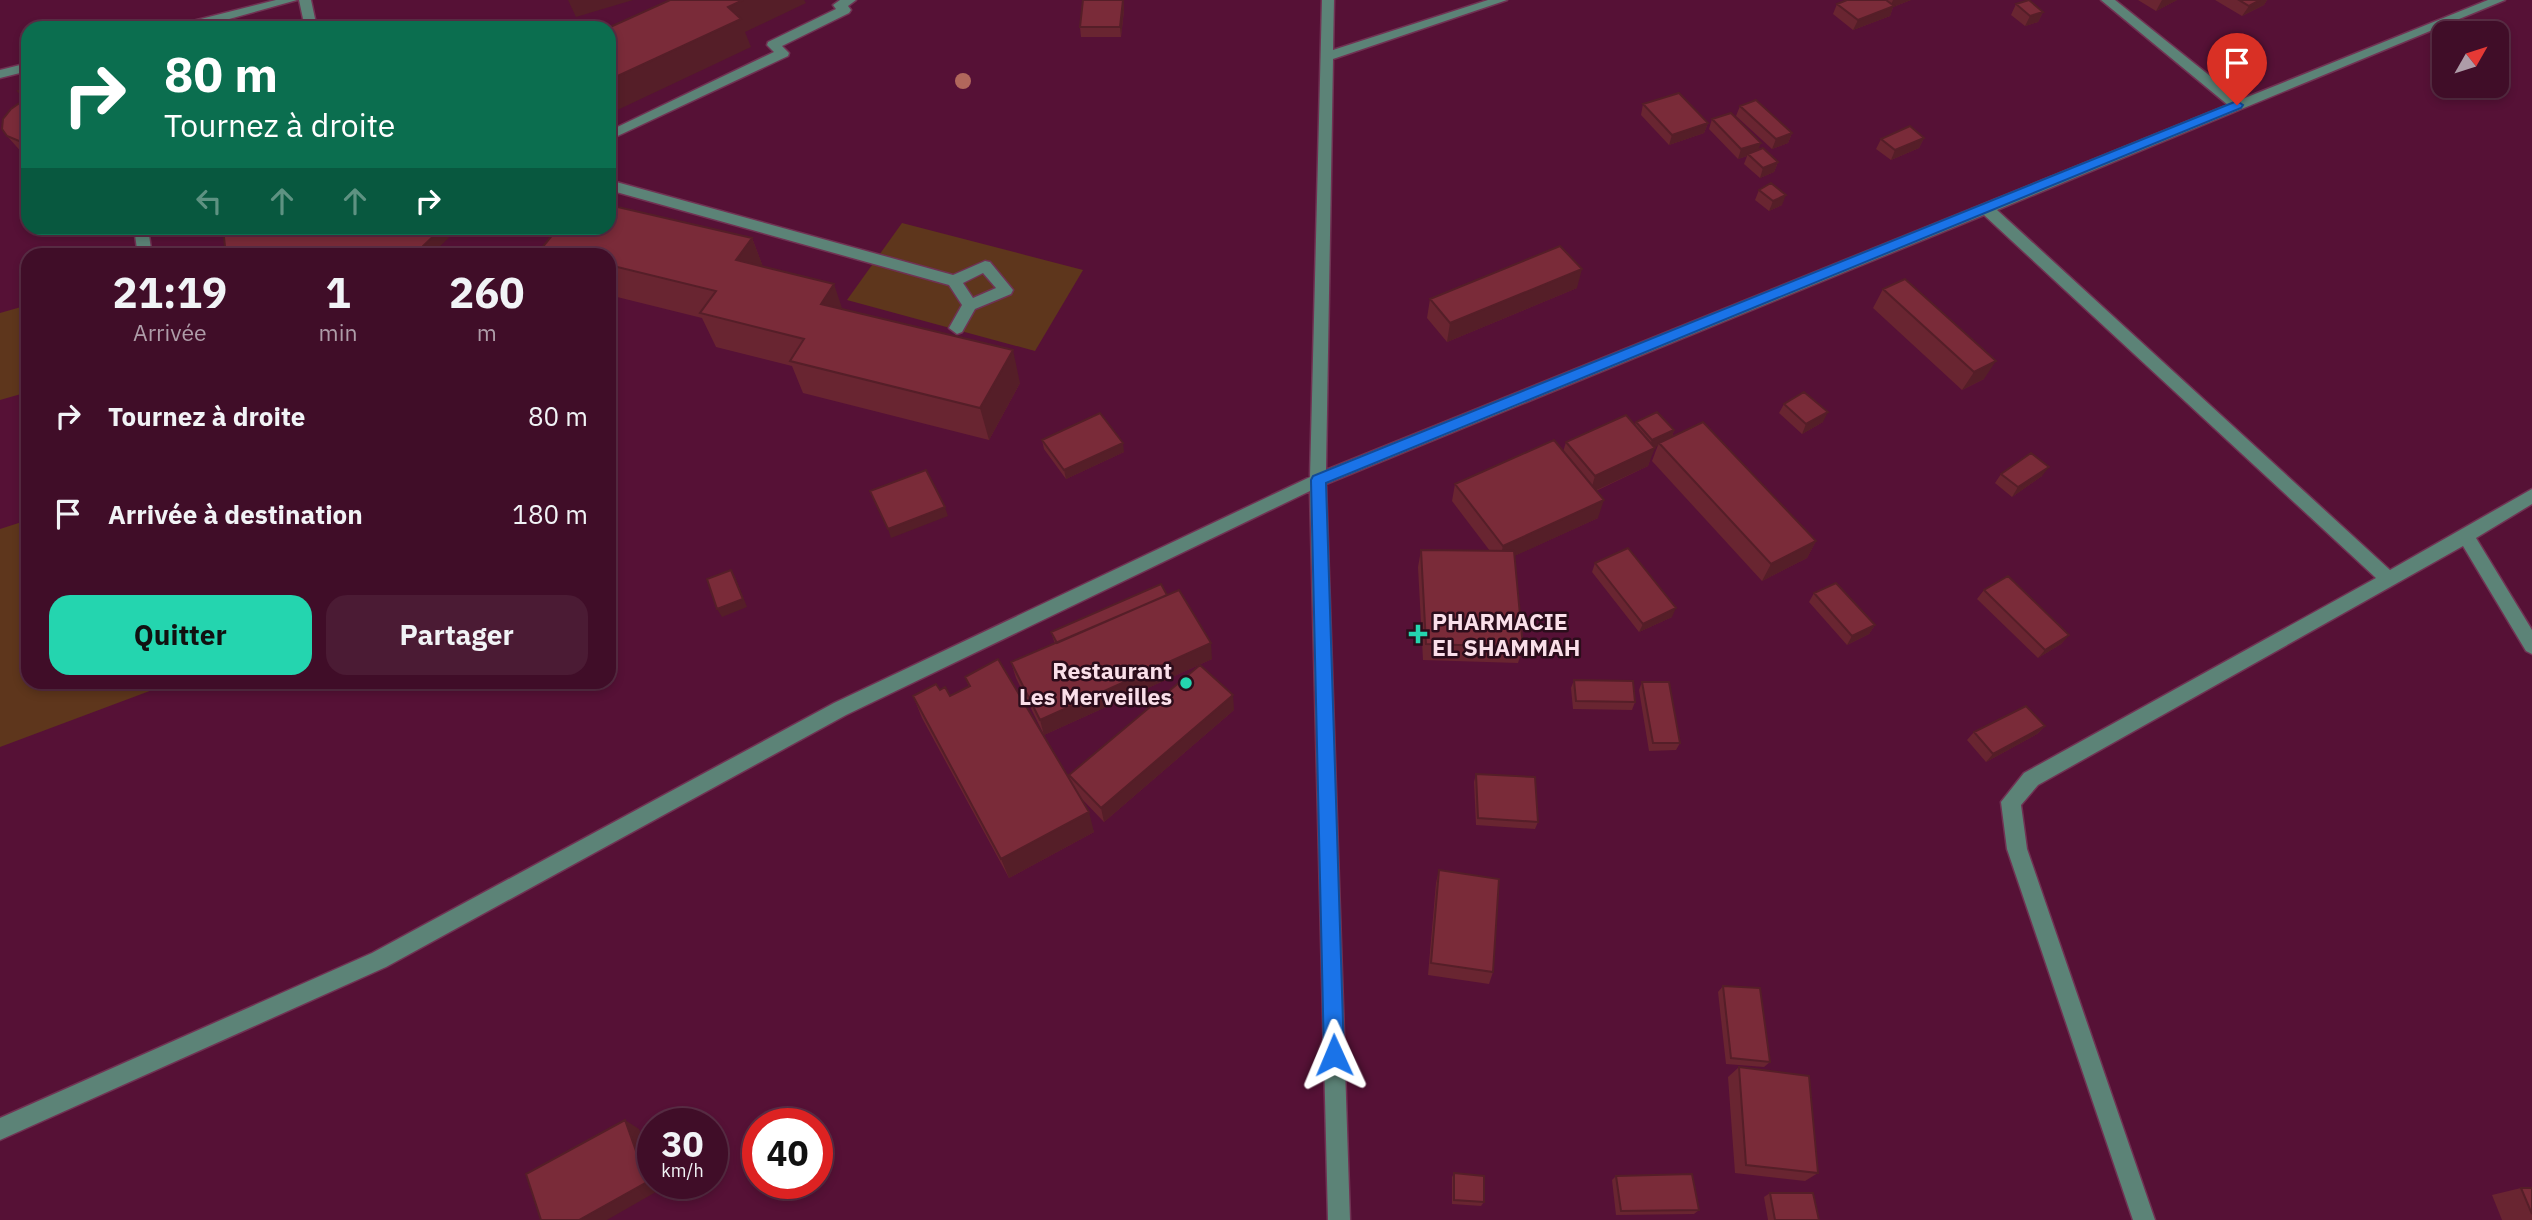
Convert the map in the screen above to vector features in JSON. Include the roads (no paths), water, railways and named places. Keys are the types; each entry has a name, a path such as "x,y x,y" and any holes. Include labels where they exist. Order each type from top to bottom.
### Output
{"street":[{"path":"209,21 291,0"},
{"path":"305,0 310,21"},
{"path":"616,133 783,53 773,45 845,10 839,5 850,0"},
{"path":"1328,0 1318,480 1339,1220"},
{"path":"1326,57 1501,0"},
{"path":"2107,0 2237,105"},
{"path":"0,1129 379,960 840,709 1318,480 2499,0"},
{"path":"0,74 21,69"},
{"path":"616,187 954,281 970,305"},
{"path":"1986,208 2389,579"},
{"path":"954,281 985,266 1006,290 970,305 957,328"},
{"path":"2144,1220 2017,849 2011,802 2031,779 2466,536 2532,496"},
{"path":"2466,536 2532,646"}],"place":[{"name":"PHARMACIE EL SHAMMAH","path":"1418,634"},
{"name":"Restaurant Les Merveilles","path":"1186,683"}]}
